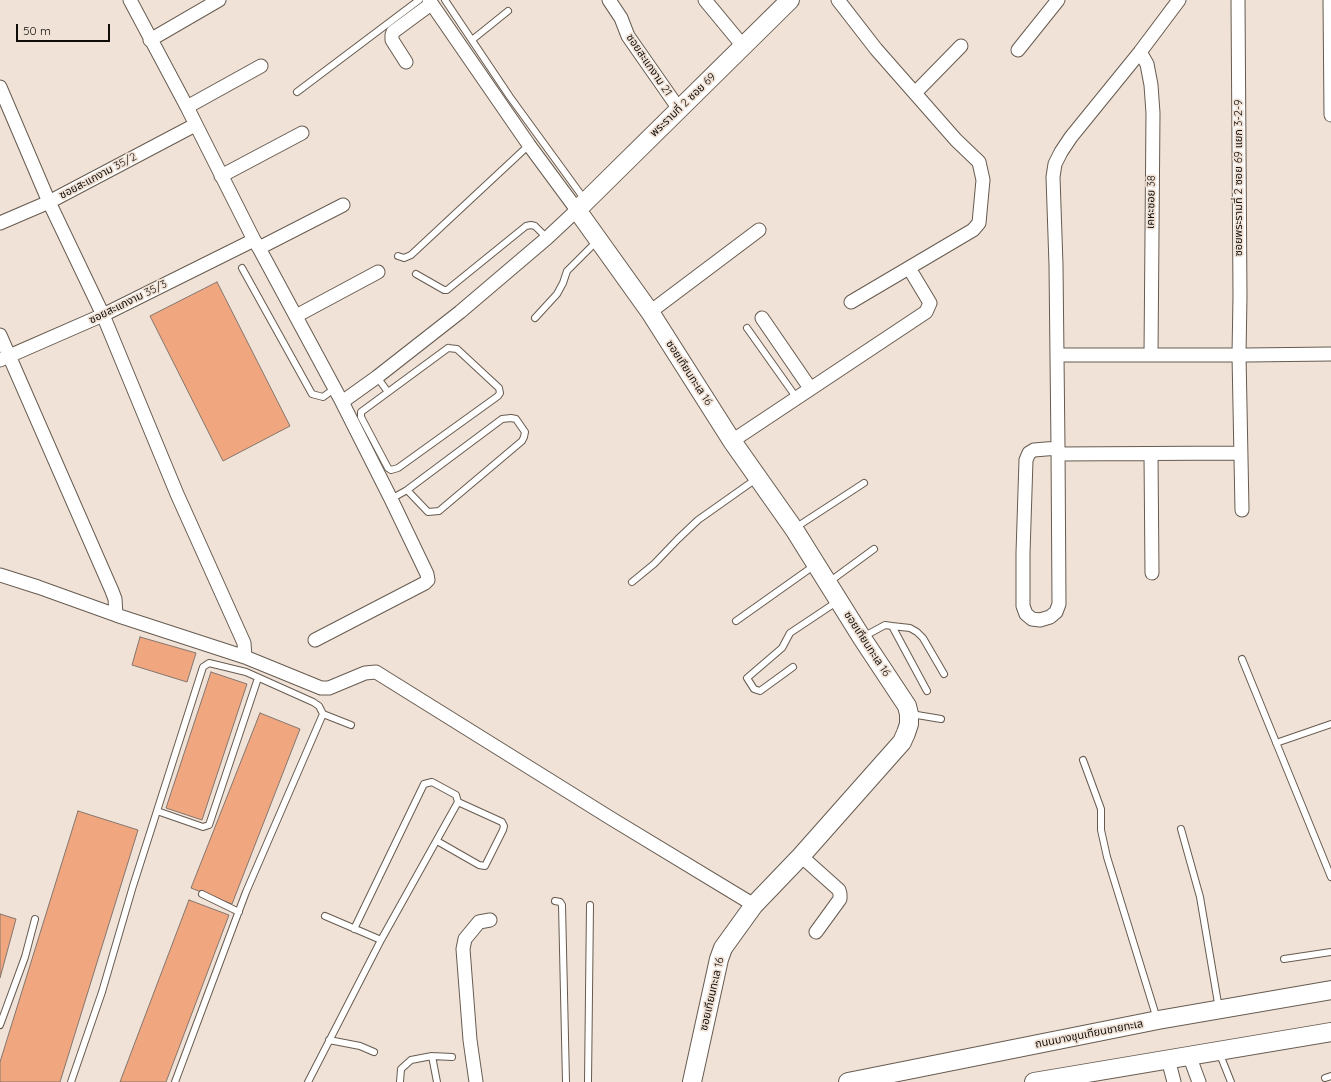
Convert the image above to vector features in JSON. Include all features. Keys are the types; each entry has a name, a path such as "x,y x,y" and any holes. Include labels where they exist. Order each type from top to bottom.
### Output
{"street":[{"path":"130,0 187,107 221,176 342,402 427,574 428,580 425,583 315,640"},
{"path":"150,40 219,0"},
{"name":"ซอยสะแกงาม 21","path":"609,0 621,18 628,36 679,109"},
{"path":"705,0 743,46"},
{"name":"พระรามที่ 2 ซอย 69","path":"581,206 790,0"},
{"path":"838,0 876,49 956,140 979,162 983,180 979,223 973,230 852,302"},
{"path":"1018,50 1058,0"},
{"path":"1179,0 1140,52 1071,137 1055,164 1052,177 1056,265 1058,451 1059,604 1056,612 1040,620 1032,619 1026,614 1023,606 1023,554 1026,460 1029,453 1034,450 1058,451 1151,454 1241,453"},
{"name":"ซอยพระรามที่ 2 ซอย 69 แยก 3-2-9","path":"1238,0 1239,355 1242,510"},
{"path":"1330,0 1331,115"},
{"path":"342,402 377,377 460,312 547,238 581,206 529,145 426,1 393,32 392,40 406,62"},
{"path":"915,93 961,46"},
{"name":"เคหะซอย 38","path":"1140,52 1147,64 1151,85 1153,113 1151,355"},
{"path":"187,107 261,66"},
{"path":"0,87 49,202 103,315 177,494 244,643 245,657"},
{"name":"ซอยสะแกงาม 35/2","path":"0,223 49,202 195,125"},
{"path":"221,176 302,133"},
{"name":"ซอยสะแกงาม 35/3","path":"5,358 103,315 343,205"},
{"name":"ซอยเทียนทะเล 16","path":"581,206 598,240 650,312 732,440 794,529 862,638 907,706 909,714 909,724 902,742 801,856 754,905 723,948 719,959 692,1082"},
{"path":"650,312 760,230"},
{"path":"732,440 926,312 930,303 909,268"},
{"path":"296,316 378,272"},
{"path":"762,318 810,388"},
{"path":"0,335 5,358 112,591 115,599 116,615"},
{"path":"1057,355 1331,354"},
{"path":"1151,454 1152,573"},
{"path":"0,575 245,657 321,688 329,688 365,673 376,672 612,819 754,905"},
{"path":"801,856 839,890 840,894 840,899 816,932"},
{"path":"476,1082 470,1040 463,949 465,938 479,922 490,920"},
{"name":"ถนนบางขุนเทียนชายทะเล","path":"849,1082 1158,1020 1331,990"},
{"path":"1034,1082 1079,1078 1168,1059 1331,1032"},
{"path":"1189,1056 1199,1082"},
{"path":"1168,1059 1174,1082"}],"lane":[{"path":"445,0 581,206"},
{"path":"297,92 426,1"},
{"path":"472,40 508,11"},
{"path":"398,256 404,258 411,254 529,145"},
{"path":"416,274 444,290 447,290 526,226 535,226 547,238"},
{"path":"535,318 557,294 567,271 598,240"},
{"path":"242,268 312,394 323,397 334,389"},
{"path":"747,328 796,397"},
{"path":"448,348 452,348 457,349 496,385 499,388 500,393 498,396 398,468 391,470 388,468 361,415 362,412 388,392 448,348"},
{"path":"377,377 388,392"},
{"path":"391,499 407,490 502,419 516,418 525,432 522,441 439,512 428,512 407,490"},
{"path":"632,582 654,564 698,520 758,478"},
{"path":"794,529 864,483"},
{"path":"827,583 874,549"},
{"path":"736,621 816,564"},
{"path":"793,667 760,691 754,689 747,678 782,648 790,633 839,600"},
{"path":"862,638 885,625 910,628 923,638 944,674"},
{"path":"892,626 927,691"},
{"path":"1242,659 1331,877"},
{"path":"71,1082 102,992 133,886 203,667 209,664 224,666 246,672 313,702 319,706 323,714 351,725"},
{"path":"157,812 203,827 209,825 258,678"},
{"path":"175,1082 246,892 323,714"},
{"path":"909,714 941,719"},
{"path":"1276,744 1331,724"},
{"path":"1083,760 1102,809 1101,830 1107,857 1158,1020"},
{"path":"308,1082 381,940 458,802 456,795 432,782 424,784 354,929"},
{"path":"437,841 479,865 484,866 487,862 504,826 502,822 458,802"},
{"path":"1181,829 1200,897 1219,1010"},
{"path":"202,894 238,912"},
{"path":"555,901 560,902 562,905 566,1082"},
{"path":"588,1082 590,905"},
{"path":"325,916 381,940"},
{"path":"0,1025 25,957 35,919"},
{"path":"1284,959 1331,952"},
{"path":"329,1040 360,1046 374,1052"},
{"path":"1219,1050 1232,1082"},
{"path":"432,1056 437,1082"},
{"path":"400,1082 401,1069 411,1060 432,1056 452,1057"}],"building":[{"path":"217,282 290,426 223,461 150,316"},
{"path":"140,637 196,653 187,682 132,665"},
{"path":"211,672 247,684 202,820 166,808"},
{"path":"260,713 300,729 232,904 191,888"},
{"path":"78,811 138,830 60,1082 0,1082 0,1062"},
{"path":"189,900 229,915 166,1082 120,1082"},
{"path":"0,914 16,919 0,978"}]}
